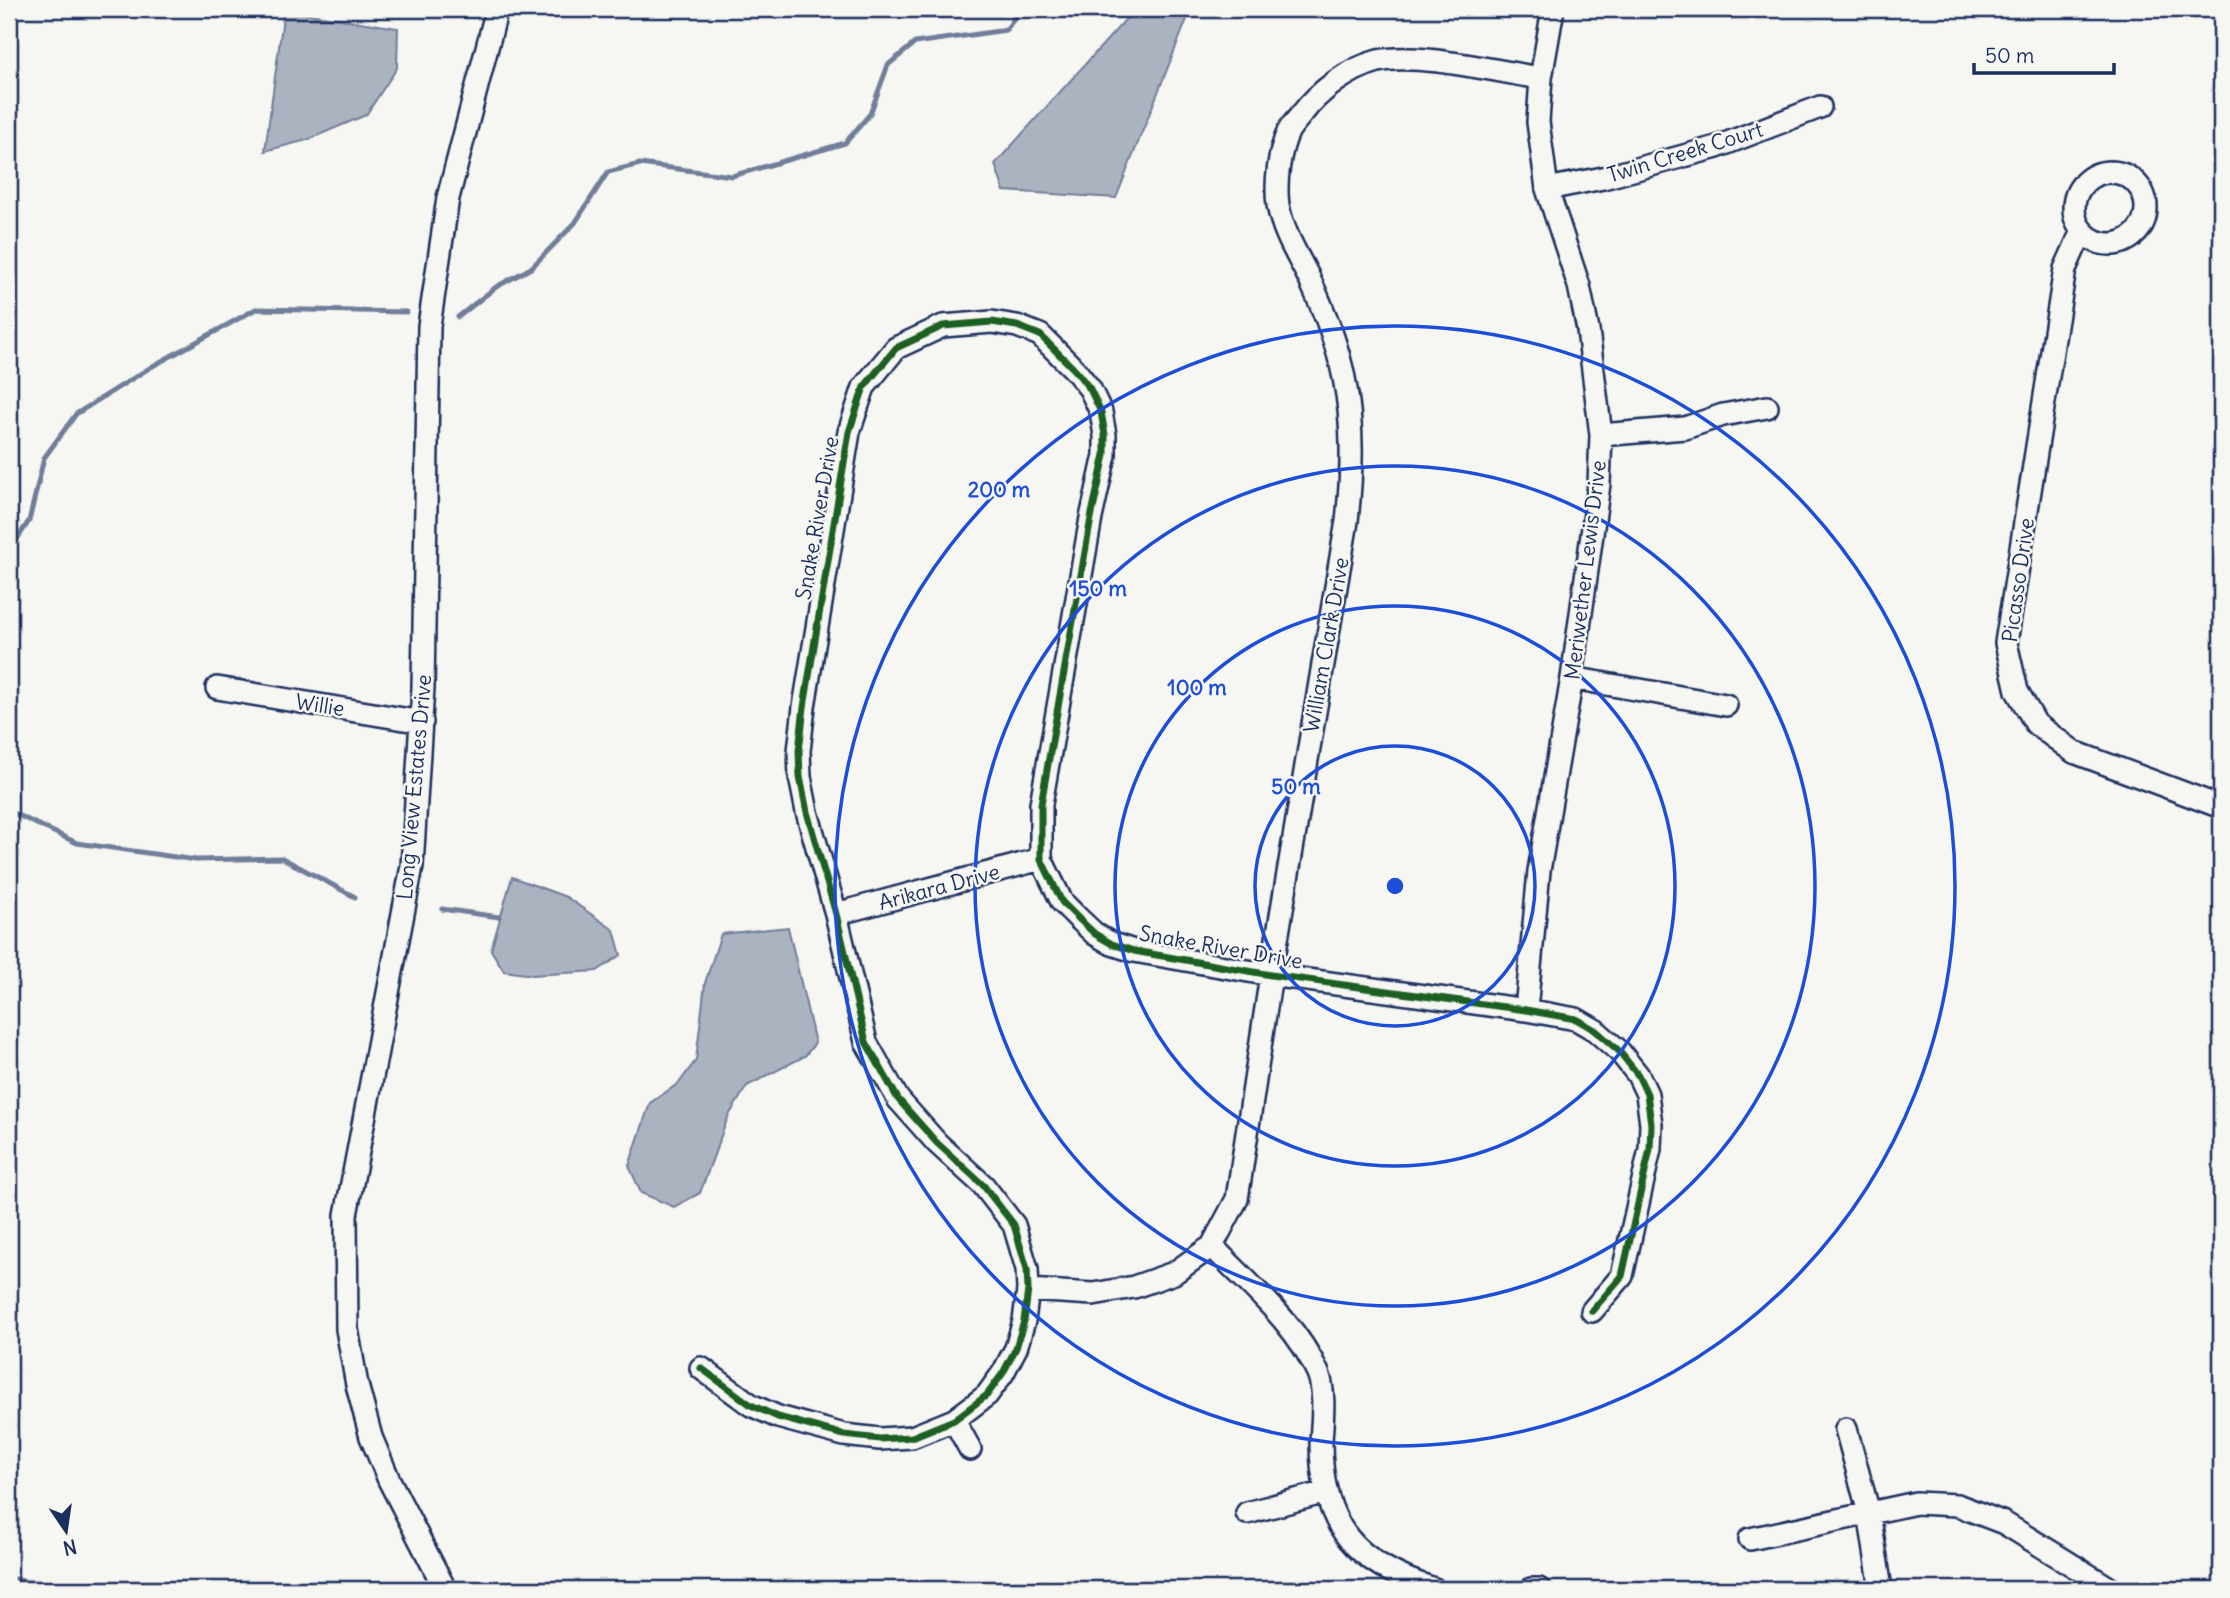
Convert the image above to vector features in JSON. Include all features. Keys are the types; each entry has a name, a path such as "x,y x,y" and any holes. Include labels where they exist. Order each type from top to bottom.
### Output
{"street":[{"name":"Long View Estates Drive","path":"445,1589 407,1518 371,1437 357,1385 347,1329 346,1214 412,866 422,722 429,326 448,198 497,9"},
{"name":"Meriwether Lewis Drive","path":"1525,1010 1539,871 1572,678 1600,484 1601,435 1588,330 1579,286 1547,189 1538,122 1541,78 1553,9"},
{"name":"William Clark Drive","path":"1028,1290 1093,1294 1134,1287 1174,1273 1212,1245 1237,1199 1271,975 1347,521 1352,473 1351,424 1344,377 1329,324 1289,242 1278,204 1278,169 1289,132 1313,98 1345,76 1378,61 1416,59 1541,78"},
{"name":"Twin Creek Court","path":"1547,189 1604,178 1717,147 1820,107"},
{"name":"Picasso Drive","path":"2082,231 2064,269 2006,643 2017,691 2036,724 2074,752 2221,807"},
{"name":"Snake River Drive","path":"701,1368 751,1405 778,1418 844,1435 880,1439 912,1437 954,1420 987,1395 1016,1348 1024,1321 1028,1290 1027,1269 1014,1225 983,1185 937,1143 898,1099 866,1042 836,915 807,813 800,777 799,751 849,432 864,387 896,348 943,326 992,322 1017,326 1040,335 1075,370 1090,389 1101,412 1105,435 1103,465 1091,518 1041,804 1041,859 1062,902 1095,934 1112,944 1134,951 1271,975 1525,1010 1576,1019 1595,1030 1619,1051 1638,1075 1647,1094 1651,1124 1650,1149 1622,1276 1592,1311"},
{"path":"1601,435 1685,428 1723,415 1768,407"},
{"path":"1572,678 1726,705"},
{"name":"Willie","path":"217,688 422,722"},
{"name":"Arikara Drive","path":"836,915 1041,859"},
{"path":"1212,1245 1293,1330 1319,1375 1322,1404 1321,1471 1326,1492 1345,1537 1374,1562 1405,1580 1434,1589"},
{"path":"954,1420 970,1449"},
{"path":"1846,1429 1868,1513 1881,1589"},
{"path":"1247,1513 1326,1492"},
{"path":"1750,1539 1916,1503 1957,1505 2004,1523 2111,1589"},
{"path":"1531,1589 1539,1588"}],"shaded area":[{"path":"1135,9 1191,9 1116,198 1004,191 995,164"},
{"path":"284,10 398,28 397,68 366,115 307,140 265,151"},
{"path":"512,877 566,897 614,930 621,955 597,971 533,975 504,971 491,950"},
{"path":"788,927 815,1043 805,1056 747,1086 728,1117 700,1193 674,1207 641,1193 629,1166 650,1103 679,1083 696,1060 705,983 721,934"}],"waterway":[{"path":"458,317 496,287 531,268 575,223 608,172 640,164 732,176 845,143 870,114 888,65 915,43 1006,30 1021,9"},
{"path":"9,551 29,521 44,458 76,414 151,367 256,309 407,312"},
{"path":"9,811 77,843 196,860 282,858 355,897"},
{"path":"442,909 499,917"},
{"path":"9,1578 28,1582 60,1581 73,1589"}],"cycle path":[{"path":"701,1368 751,1405 778,1417 844,1435 880,1439 912,1437 954,1420 987,1395 1016,1348 1024,1321 1028,1290 1027,1269 1014,1225 983,1185 937,1143 898,1099 866,1042 836,914 807,812 800,777 799,751 849,432 864,387 896,348 943,326 992,322 1017,326 1040,335 1090,389 1101,412 1105,435 1105,455 1091,518 1041,804 1041,859 1062,902 1095,934 1112,944 1134,951 1271,975 1526,1010 1576,1019 1595,1030 1619,1051 1638,1075 1647,1094 1651,1124 1650,1149 1622,1276 1592,1311"}]}
